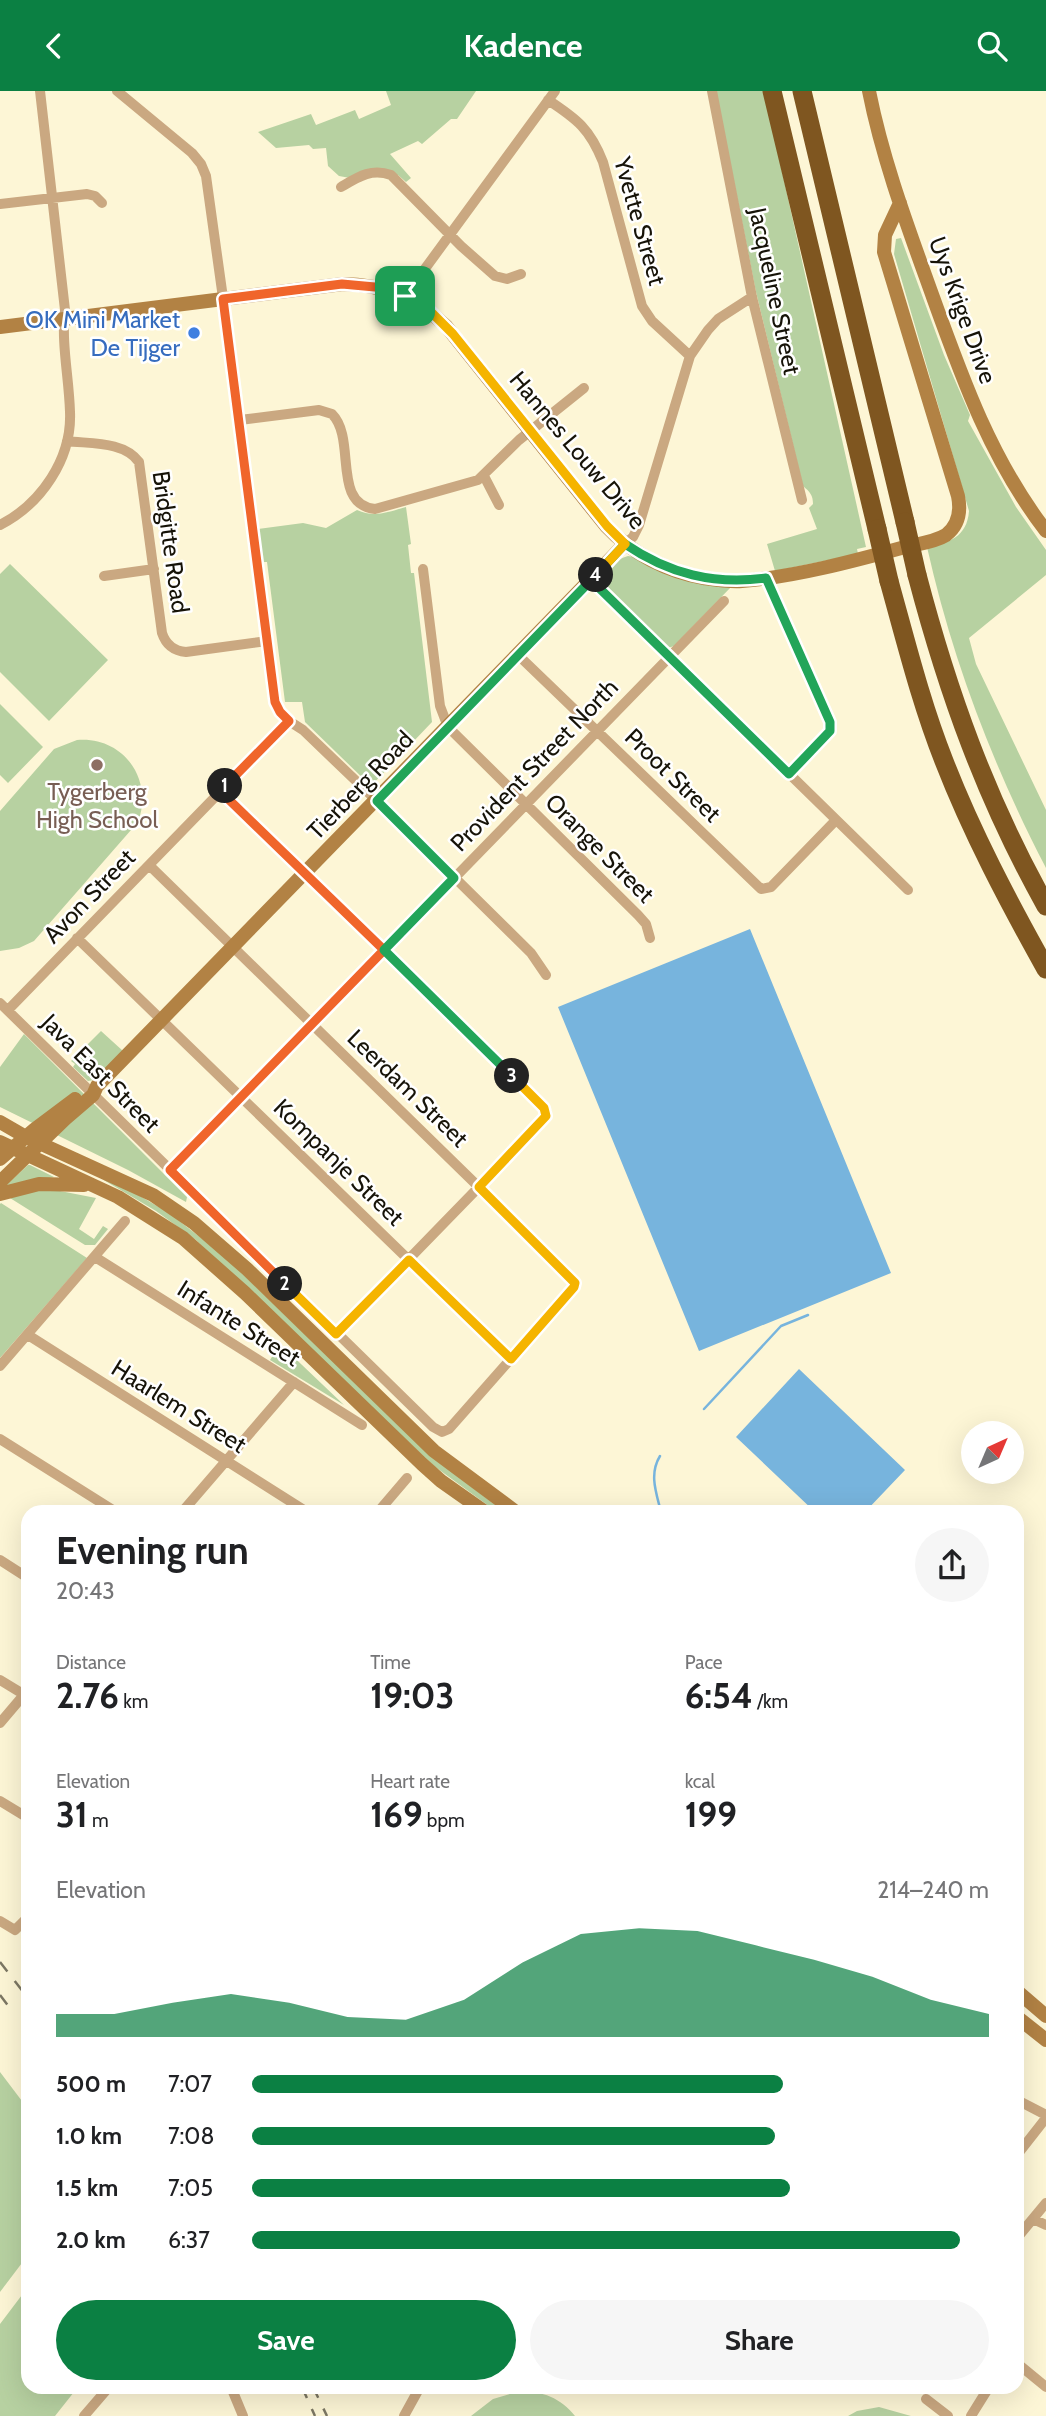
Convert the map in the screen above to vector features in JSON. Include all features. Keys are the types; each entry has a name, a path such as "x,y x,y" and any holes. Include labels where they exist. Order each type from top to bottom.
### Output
{"highway":[{"path":"772,91 889,581 912,664 944,761 984,852 1046,968"},
{"path":"802,91 936,646 971,750 1016,851 1046,906"}],"street":[{"path":"2,520 32,502 47,485 67,442 71,413 62,329 65,310 40,91"},
{"path":"117,91 191,153 204,170 240,420 275,702 289,721 303,730 531,953 546,975"},
{"name":"Jacqueline Street","path":"712,91 752,297 802,500"},
{"name":"Uys Krige Drive","path":"869,91 900,203 968,392 1008,474 1046,531"},
{"path":"405,296 552,96"},
{"name":"Yvette Street","path":"552,96 583,125 596,145 642,306 649,317 690,356"},
{"path":"341,187 371,172 391,175 495,277 507,279 521,274"},
{"path":"0,204 90,194 102,203"},
{"name":"Hannes Louw Drive","path":"0,327 342,284 375,287 405,296 425,308 446,326 607,526 625,544 655,562 694,576 732,581 766,578 855,560 936,539 949,532 957,520 960,510 958,496 884,252 884,239 900,203"},
{"path":"890,221 905,217"},
{"path":"625,544 634,537 639,525 690,356 718,319 752,297"},
{"path":"240,420 319,410 332,414 341,427 351,494 355,501 365,508 387,507 478,480 531,430 584,387"},
{"name":"Bridgitte Road","path":"67,442 123,448 136,458 142,471 162,633 173,649 186,652 267,641"},
{"path":"484,476 499,505"},
{"name":"Tierberg Road","path":"0,1182 163,1020 625,544"},
{"path":"104,576 154,569"},
{"name":"Orange Street","path":"423,569 440,706 448,727 638,915 646,924 650,938"},
{"path":"766,578 831,725 828,734 789,774"},
{"path":"591,580 908,890"},
{"name":"Provident Street North","path":"170,1170 724,601"},
{"name":"Proot Street","path":"518,655 758,887 764,890 771,887 836,820"},
{"name":"Avon Street","path":"4,1007 77,939 289,721"},
{"path":"220,791 544,1108 547,1114 336,1334"},
{"name":"Leerdam Street","path":"149,865 573,1279 575,1285 511,1359"},
{"name":"Kompanje Street","path":"77,939 511,1359"},
{"name":"Java East Street","path":"4,1007 92,1090 336,1334 438,1431 445,1431 511,1359"},
{"name":"Tierberg Road","path":"0,1159 7,1145 26,1137 92,1090"},
{"path":"0,1122 26,1137 153,1195 194,1223 247,1269 434,1451 507,1505"},
{"path":"7,1145 141,1209 197,1249 441,1481 475,1505"},
{"path":"0,1194 39,1185 92,1185"},
{"path":"0,1366 125,1221"},
{"name":"Infante Street","path":"95,1257 362,1425"},
{"name":"Haarlem Street","path":"27,1335 296,1505"},
{"path":"188,1505 294,1382"},
{"path":"0,1439 106,1505"},
{"path":"384,1505 407,1478"},
{"path":"0,1560 21,1574"},
{"path":"0,1680 21,1691"},
{"path":"0,1723 21,1700"},
{"path":"0,1801 21,1814"},
{"path":"0,1921 15,1930 21,1924"},
{"path":"1024,1997 1046,2016"},
{"path":"1024,2023 1046,2040"},
{"path":"1024,2104 1046,2117 1024,2146"},
{"path":"1024,2229 1046,2203"},
{"path":"1033,2218 1046,2225"},
{"path":"1024,2369 1046,2387"},
{"path":"86,2415 103,2394"},
{"path":"234,2394 243,2416"},
{"path":"404,2416 416,2394"},
{"path":"971,2416 985,2394"},
{"path":"926,2399 948,2416"}],"green space":[{"path":"386,91 476,91 457,119 451,119 422,144 418,141 390,154 411,178 406,182 398,175 350,178 339,176 328,166 326,148 313,149 309,145 276,148 258,132 311,114 316,125 355,110 359,119 391,105"},
{"path":"716,91 764,91 866,547 857,549 858,554 775,571 767,544 817,529 809,508 813,504 812,498 803,486 756,292"},
{"path":"901,238 944,355 970,415 968,421 1016,507 1046,550 1046,575 969,638 976,664 1046,810 1046,868 1009,791 976,711 949,630 927,547 949,541 961,533 968,520 969,511 894,254 896,239"},
{"path":"406,507 411,544 408,545 411,573 414,573 432,722 371,786 305,722 302,702 285,702 267,562 262,562 258,529 303,523 326,528 357,510 375,514"},
{"path":"628,556 731,587 674,646 668,648 603,584 603,579 611,567"},
{"path":"10,564 108,660 49,721 0,672 0,574"},
{"path":"0,704 43,747 8,783 0,775"},
{"path":"77,740 108,745 131,763 142,790 138,822 34,941 19,948 0,951 0,811 54,749"},
{"path":"101,1031 123,1051 94,1080 88,1081 73,1067 75,1064 71,1061"},
{"path":"24,1034 187,1197 186,1202 128,1170 0,1107 0,1067"},
{"path":"28,1165 54,1177 2,1189"},
{"path":"102,1179 128,1189 169,1213 223,1255 428,1453 495,1505 487,1505 434,1466 196,1240 156,1211"},
{"path":"55,1190 96,1198 79,1229 94,1239 103,1226 108,1229 95,1245 85,1245 10,1198 36,1191"},
{"path":"0,1204 87,1258 0,1358"},
{"path":"280,1344 344,1405 270,1360"},
{"path":"0,2072 21,2100 21,2264 0,2292"},
{"path":"21,2296 21,2394 72,2394 55,2416 0,2416 0,2324"},
{"path":"510,2394 542,2394 564,2405 575,2416 471,2416 493,2399"},
{"path":"879,2407 911,2416 848,2416 857,2411"}],"water":[{"path":"750,929 891,1273 699,1351 558,1007"},
{"path":"799,1369 905,1470 872,1505 808,1505 736,1437"}],"waterway":[{"path":"704,1409 781,1326 808,1315"},
{"path":"659,1505 654,1476 660,1456"}],"railway":[{"path":"0,1962 21,1989"},
{"path":"0,1995 9,2007"},
{"path":"305,2394 315,2416"},
{"path":"316,2394 327,2416"}],"place":[{"name":"OK Mini Market De Tijger","path":"194,333"},
{"name":"Tygerberg High School","path":"97,765"}],"route":[{"path":"405,296 365,285 342,284 223,299 275,702 289,721 220,791 384,950 170,1170 336,1334 409,1260 511,1359 574,1287 575,1280 479,1187 544,1120 546,1110 384,950 454,878 377,801 625,544 655,562 694,576 732,581 766,578 831,725 828,734 789,774 591,580 625,544 607,526 446,326 431,312 405,296"}]}
